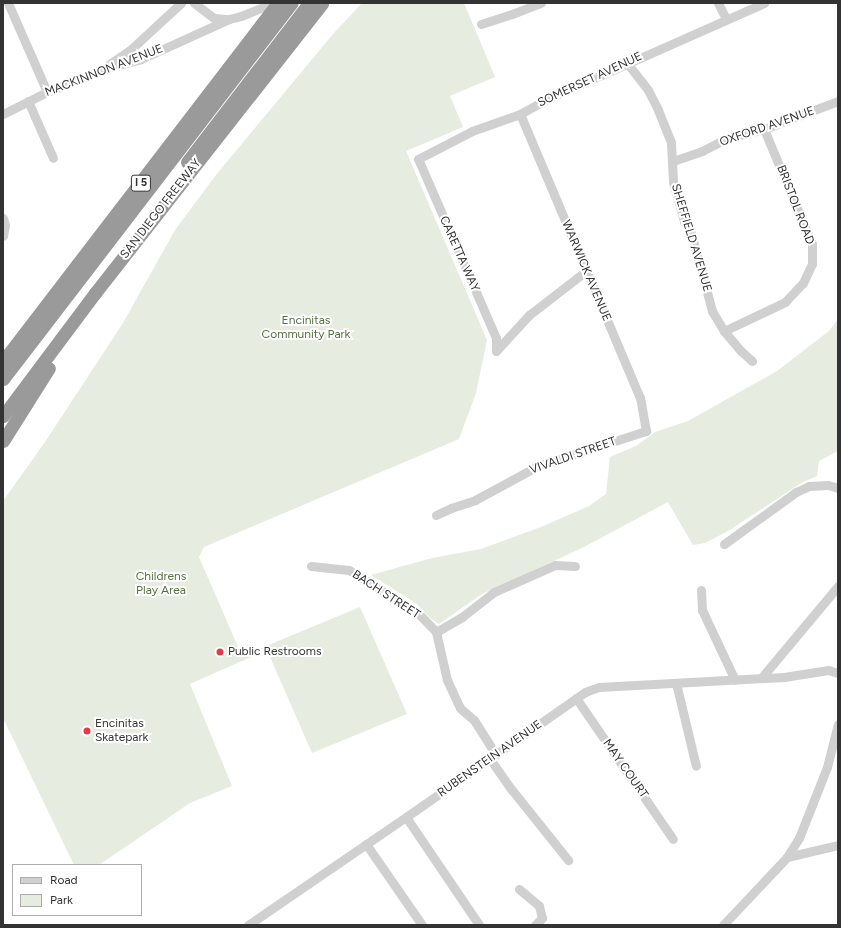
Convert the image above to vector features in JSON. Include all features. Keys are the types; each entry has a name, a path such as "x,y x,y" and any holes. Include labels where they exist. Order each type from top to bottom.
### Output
{"highway":[{"name":"I 5","path":"3,361 278,3"},
{"path":"3,379 292,3"},
{"path":"3,404 309,3"},
{"name":"SAN DIEGO FREEWAY","path":"3,416 95,293 322,3"},
{"path":"3,441 95,293"}],"street":[{"path":"8,3 47,92"},
{"path":"104,69 129,51 181,3"},
{"path":"194,3 214,18 229,19"},
{"name":"MACKINNON AVENUE","path":"3,114 47,92 104,69 141,59 229,19 241,16 273,3"},
{"path":"481,24 541,3"},
{"path":"718,3 726,19"},
{"name":"SOMERSET AVENUE","path":"418,159 472,131 520,114 542,101 764,3"},
{"name":"SHEFFIELD AVENUE","path":"627,64 648,90 658,110 671,143 673,182 684,221 691,233 712,311 724,331 741,351 752,361"},
{"path":"28,101 53,158"},
{"name":"OXFORD AVENUE","path":"673,161 702,151 728,138 764,129 838,101"},
{"name":"WARWICK AVENUE","path":"520,114 640,398 646,431"},
{"name":"BRISTOL ROAD","path":"724,331 785,302 803,282 812,264 812,244 764,129"},
{"name":"CARETTA WAY","path":"418,159 496,338 496,350 529,314 586,271"},
{"path":"3,219 6,225 3,236"},
{"name":"VIVALDI STREET","path":"436,515 475,500 538,466 646,431"},
{"path":"724,544 796,492 809,486 828,484 838,488"},
{"path":"568,860 512,790 474,720 460,708 447,680 436,632 462,617 494,592 555,565 575,566"},
{"name":"BACH STREET","path":"311,566 349,570 417,612 436,632"},
{"path":"762,677 838,586"},
{"path":"701,590 702,610 735,680"},
{"name":"RUBENSTEIN AVENUE","path":"248,925 585,692 599,687 784,677 828,670 838,673"},
{"path":"676,683 696,766"},
{"name":"MAY COURT","path":"576,698 673,839"},
{"path":"723,925 787,857 799,838 827,767 838,724"},
{"path":"406,817 479,925"},
{"path":"366,844 422,925"},
{"path":"787,857 838,845"},
{"path":"519,889 539,906 542,918 535,925"}],"green space":[{"name":"Encinitas Community Park","path":"362,3 464,3 495,77 450,96 463,127 406,151 487,340 476,393 459,439 204,547 199,557 242,656 360,607 407,714 312,753 267,650 190,684 232,786 190,803 100,864 74,864 3,718 3,501 45,442 123,323 175,230 216,175 333,34"},
{"path":"838,319 838,451 819,461 817,476 803,482 728,531 705,543 693,545 668,502 584,547 482,594 439,624 430,618 417,604 371,575 432,558 481,549 541,527 589,506 606,494 610,457 636,446 655,432 688,421 777,371 829,331"}],"place":[{"name":"Public Restrooms","path":"220,652"},
{"name":"Encinitas Skatepark","path":"87,731"}],"park label":[{"name":"Childrens Play Area","path":"161,584"}]}
